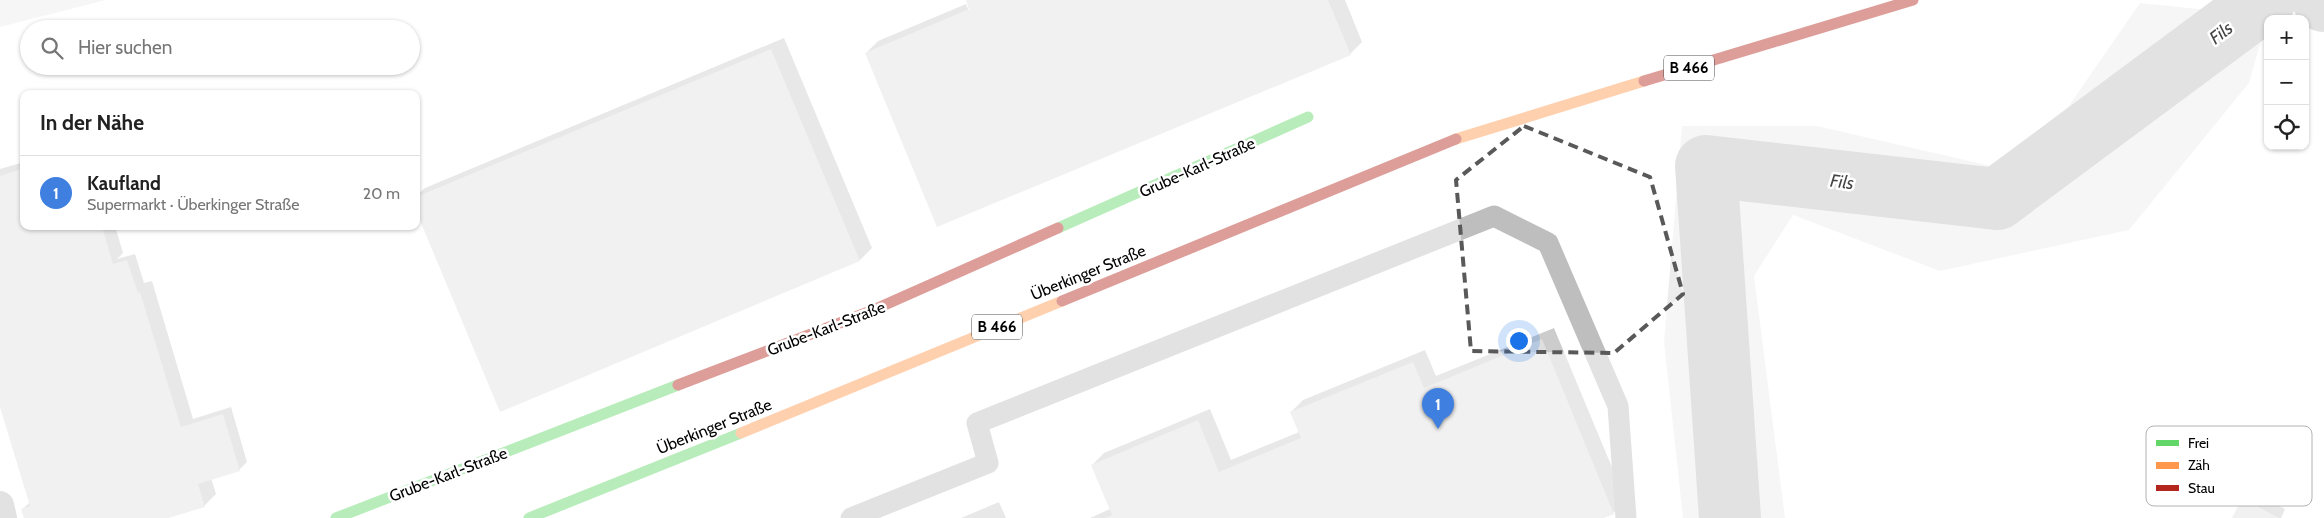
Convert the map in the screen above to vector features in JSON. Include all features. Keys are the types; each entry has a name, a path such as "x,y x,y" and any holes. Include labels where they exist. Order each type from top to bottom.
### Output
{"main road":[{"name":"Überkinger Straße","path":"529,518 777,419 1466,135 1913,0"},
{"name":"Grube-Karl-Straße","path":"336,518 871,311 1308,118"}],"street":[{"path":"0,505 3,518"}],"lane":[{"path":"851,518 988,463 976,423 1494,216 1548,243 1618,406 1626,518"}],"highlighted area":[{"path":"1524,126 1650,177 1683,294 1614,353 1471,351 1456,180"}],"shaded area":[{"path":"0,0 106,0 27,20 20,20 20,22 0,27"},
{"path":"2140,3 2264,16 2264,30 2249,83 2129,230 1940,271 1793,215 1754,276 1785,518 1683,518 1664,342 1682,126 1817,126 1991,166 2068,107"}],"building":[{"path":"966,0 1328,0 1351,55 937,227 865,53 969,9"},
{"path":"771,49 860,261 500,412 420,221 420,195"},
{"path":"20,169 20,230 103,230 113,264 127,260 138,293 140,292 181,427 223,414 240,471 198,484 205,507 168,518 24,518 21,509 30,506 0,407 0,176"},
{"path":"1542,339 1614,514 1604,518 1105,518 1112,515 1091,465 1198,420 1219,472 1301,438 1290,412 1413,362 1424,388"},
{"path":"2238,506 2257,506 2279,518 2232,518"}],"waterway":[{"name":"Fils","path":"1730,518 1706,166 1997,199 2265,0"}],"traffic: fast":[{"path":"1058,228 1308,117"},
{"path":"336,518 678,385"},
{"path":"529,518 741,433"}],"traffic: slow":[{"path":"1456,139 1644,81"},
{"path":"741,433 1062,301"}],"traffic: jam":[{"path":"1644,81 1913,0"},
{"path":"1062,301 1456,139"},
{"path":"678,385 871,311 1058,228"}],"place":[{"name":"Kaufland","path":"1438,429"}]}
